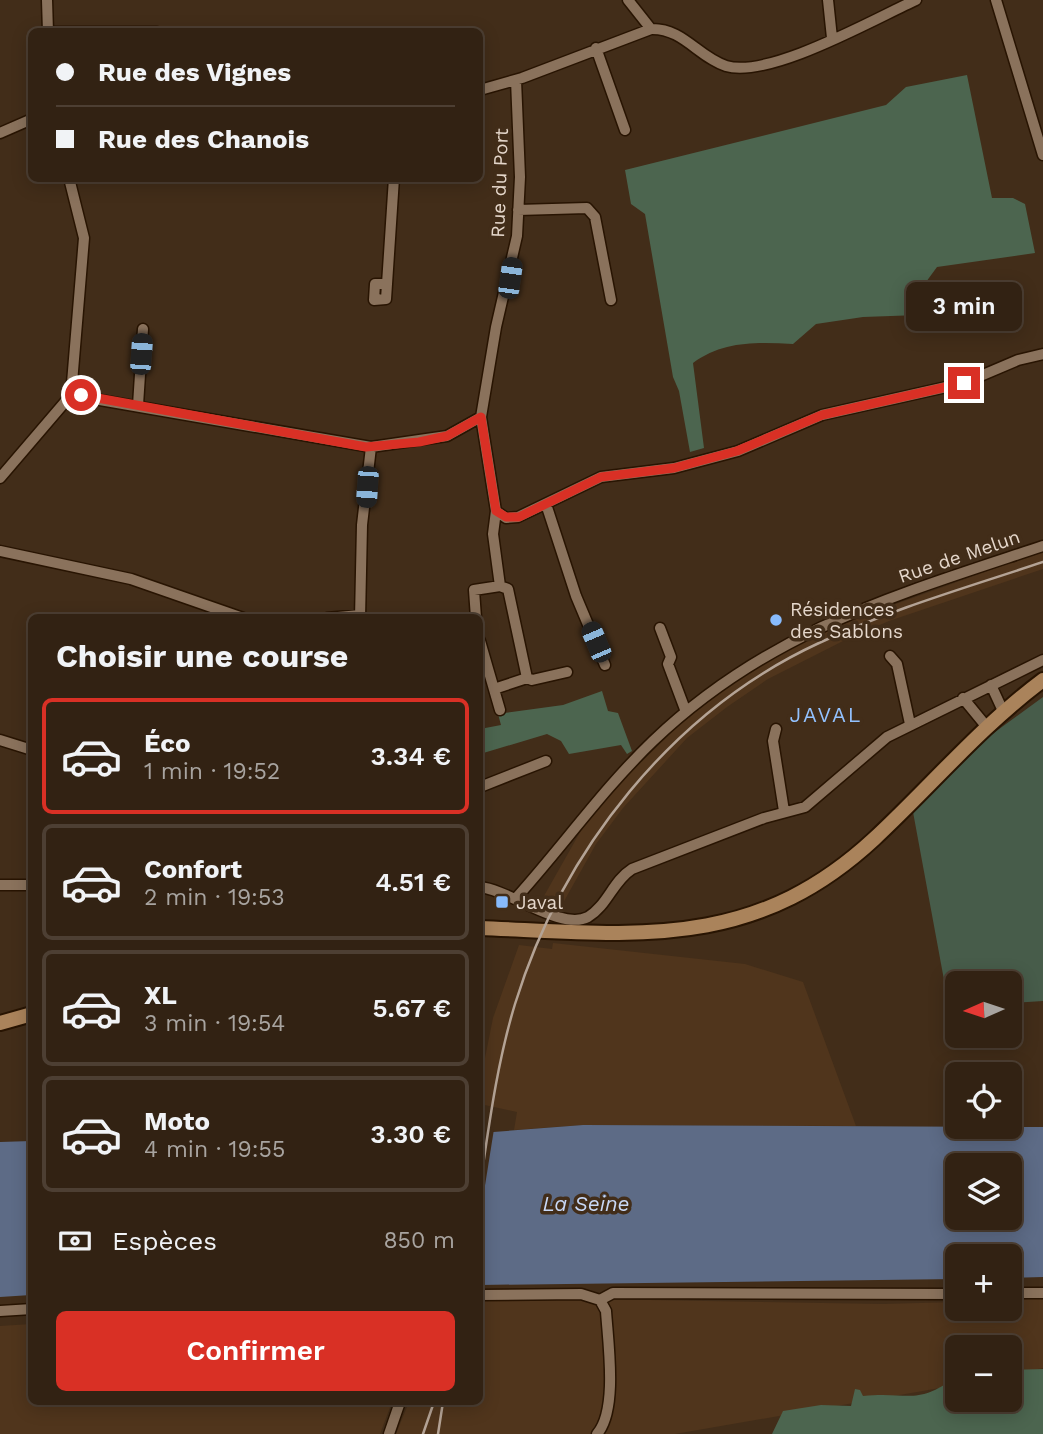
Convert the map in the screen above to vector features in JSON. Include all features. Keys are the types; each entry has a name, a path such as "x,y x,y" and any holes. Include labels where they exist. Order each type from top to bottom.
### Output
{"main road":[{"path":"483,928 618,935 665,933 704,927 761,911 822,878 855,855 986,726 1043,680"},
{"path":"0,1023 28,1015"}],"street":[{"path":"47,0 50,28"},
{"path":"628,0 651,29"},
{"path":"828,0 832,38"},
{"path":"483,89 516,80 651,29 670,31 722,65 734,68 782,61 916,0"},
{"path":"996,0 1043,155"},
{"path":"596,48 625,130"},
{"name":"Rue du Port","path":"516,80 518,210 510,278 496,327 481,417 496,511 493,534 500,586 508,589 527,678"},
{"path":"0,133 28,121"},
{"path":"0,478 71,395 83,238 70,182"},
{"path":"387,284 394,182"},
{"path":"518,210 587,208 595,217 611,300"},
{"path":"138,405 143,329"},
{"path":"496,511 506,517 519,517 601,477 674,468 737,451 822,415 964,383 1017,360 1043,354"},
{"path":"71,395 371,447 447,436 481,417"},
{"path":"360,614 362,525 371,447"},
{"path":"546,504 576,596 605,665"},
{"name":"Rue de Melun","path":"517,897 625,769 686,712 772,650 872,604 1043,546"},
{"path":"0,551 131,579 232,614"},
{"path":"476,614 474,590 500,586"},
{"path":"660,628 671,657 668,664 686,712"},
{"path":"483,651 500,710"},
{"path":"890,656 897,664 910,724"},
{"path":"483,888 517,897 560,918 580,919 600,906 620,876 632,869 764,818 805,807 887,737 1043,660"},
{"path":"494,689 527,678 532,680 568,673"},
{"path":"991,685 1003,711"},
{"path":"963,698 986,726"},
{"path":"776,729 773,741 784,811"},
{"path":"0,740 28,749"},
{"path":"483,786 546,761"},
{"path":"0,885 28,885"},
{"path":"600,1300 613,1293 945,1294"},
{"path":"1022,1293 1043,1293"},
{"path":"483,1295 581,1294 600,1300 606,1311 609,1392 608,1411 597,1434"},
{"path":"0,1311 28,1309"},
{"path":"389,1434 399,1405"}],"shaded area":[{"path":"1043,551 1043,569 889,621 847,639 768,679 727,707 687,738 623,808 596,844 558,912 540,903 583,827 615,788 684,720 719,692 788,648 832,627"},
{"path":"553,943 745,964 803,982 856,1126 583,1125 514,1130 517,1112 483,1105 483,1068 493,1018 519,945 552,949"},
{"path":"1043,1298 1043,1368 1022,1372 1022,1335 945,1335 945,1387 675,1434 396,1434 408,1405 483,1405 483,1301 591,1299 883,1304 945,1302 945,1321 1022,1321 1022,1299"},
{"path":"28,1324 28,1405 391,1405 380,1434 0,1434 0,1326"}],"green space":[{"path":"967,75 992,198 1013,198 1025,204 1035,253 937,267 918,293 919,315 863,317 816,324 793,344 740,344 704,356 693,363 704,448 690,452 679,391 673,377 645,214 631,204 625,170 886,105 906,87"},
{"path":"602,691 608,711 618,713 632,751 627,754 621,745 569,754 561,741 547,734 483,753 483,728 501,725 498,714 563,705"},
{"path":"1043,697 1043,1001 1022,1002 1022,971 945,971 945,985 913,812 984,740"},
{"path":"1043,1369 1043,1434 772,1434 783,1411 821,1405 851,1406 855,1389 860,1390 863,1396 912,1396 931,1392 945,1385 945,1412 1022,1412 1022,1370"}],"water":[{"name":"La Seine","path":"583,1125 945,1127 945,1139 1022,1139 1022,1127 1043,1127 1043,1277 1022,1278 1022,1244 945,1244 945,1279 483,1285 483,1133"},
{"path":"28,1141 28,1295 0,1297 0,1142"}],"pier":[{"path":"494,1129 483,1198 483,1130"}],"railway":[{"path":"483,1166 503,1049 515,1004 536,947 562,893 593,840 630,792 671,747 716,707 766,672 819,643 930,599 1043,562"},
{"path":"423,1434 433,1405"},
{"path":"438,1434 443,1405"}],"place":[{"name":"Résidences des Sablons","path":"776,620"},
{"name":"Javal","path":"502,902"}],"district":[{"name":"JAVAL","path":"826,715"}],"route":[{"path":"81,395 366,447 419,442 447,436 481,417 496,511 506,517 519,517 601,477 624,472 674,468 737,451 822,415 964,383"}]}
